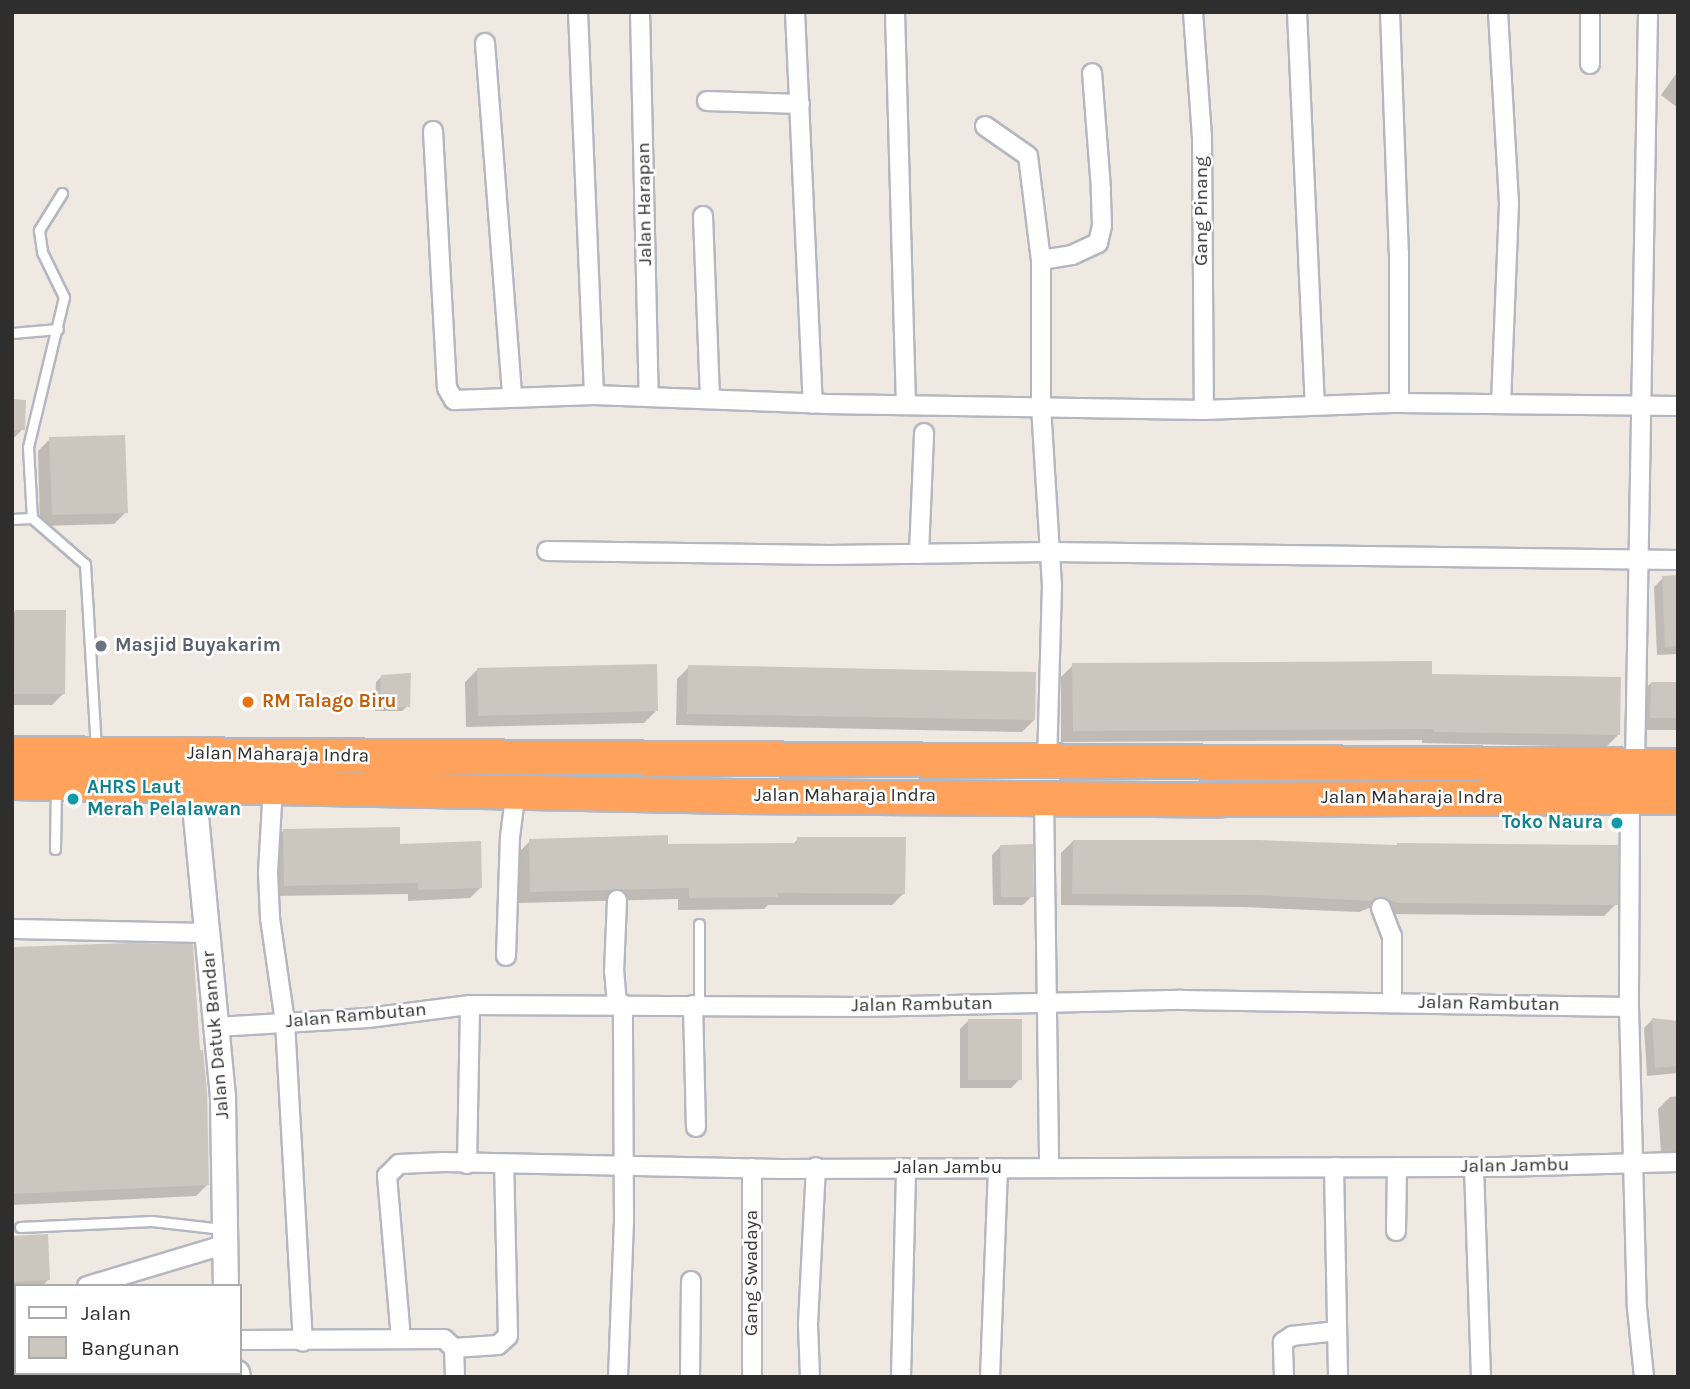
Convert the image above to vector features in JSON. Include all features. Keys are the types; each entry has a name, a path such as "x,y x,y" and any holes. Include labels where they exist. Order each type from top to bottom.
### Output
{"highway":[{"name":"Jalan Maharaja Indra","path":"12,752 1678,765"},
{"path":"581,793 582,758"},
{"name":"Jalan Maharaja Indra","path":"12,782 581,793 1044,798 1678,797"}],"street":[{"path":"578,12 594,395"},
{"name":"Jalan Harapan","path":"640,12 649,396"},
{"path":"795,12 813,404"},
{"path":"895,12 906,405"},
{"name":"Gang Pinang","path":"1193,12 1202,139 1204,410"},
{"path":"1297,12 1315,404"},
{"path":"1390,12 1399,254 1399,403"},
{"path":"1498,12 1509,204 1501,404"},
{"path":"1590,12 1590,64"},
{"path":"1635,765 1648,12"},
{"path":"485,43 512,397"},
{"path":"1041,260 1072,255 1098,243 1102,214 1093,74"},
{"path":"707,101 800,104"},
{"path":"985,126 1028,156 1041,260 1041,406 1051,552 1047,762"},
{"path":"433,131 447,388 454,400 594,395 813,404 1204,410 1399,403 1678,406"},
{"path":"703,216 710,399"},
{"path":"919,554 924,433"},
{"path":"547,551 919,554 1051,552 1678,560"},
{"name":"Jalan Datuk Bandar","path":"193,785 223,1100 226,1284"},
{"path":"273,786 268,872 285,1022 303,1340"},
{"path":"506,956 508,860 516,790"},
{"path":"1044,798 1049,1168"},
{"path":"1630,798 1629,1007 1637,1308 1644,1377"},
{"path":"617,900 614,972 620,1004 624,1222 618,1377"},
{"path":"1381,908 1392,936 1392,1002"},
{"path":"12,929 208,933"},
{"name":"Jalan Rambutan","path":"216,1027 368,1018 470,1005 863,1007 1047,1001 1392,1002 1629,1007"},
{"path":"467,1164 470,1005"},
{"path":"696,1005 696,1127"},
{"name":"Jalan Jambu","path":"401,1339 387,1176 399,1164 1049,1168 1474,1167 1678,1162"},
{"path":"453,1348 498,1345 508,1336 504,1164"},
{"path":"810,1377 808,1324 816,1167"},
{"path":"1334,1167 1338,1377"},
{"path":"1396,1231 1397,1167"},
{"path":"1474,1167 1481,1377"},
{"name":"Gang Swadaya","path":"752,1168 752,1377"},
{"path":"901,1377 906,1168"},
{"path":"989,1377 998,1168"},
{"path":"93,1284 224,1237"},
{"path":"691,1281 691,1377"},
{"path":"1284,1377 1283,1342 1292,1336 1337,1331"},
{"path":"242,1340 444,1339 453,1348 456,1377"}],"lane":[{"path":"32,518 28,447 64,297 42,252 39,230 62,193"},
{"path":"12,333 58,329"},
{"path":"12,519 32,518 85,564 96,753"},
{"path":"55,783 55,849"},
{"path":"696,1005 699,924"},
{"path":"20,1227 152,1221 224,1237"}],"building":[{"path":"12,399 26,400 25,430 12,430"},
{"path":"125,435 128,513 52,515 49,437"},
{"path":"1678,575 1678,646 1665,647 1662,576"},
{"path":"15,610 66,610 65,694 14,694"},
{"path":"1432,661 1432,674 1621,677 1620,735 1434,732 1434,729 1073,731 1072,663"},
{"path":"657,664 658,711 478,716 477,668"},
{"path":"688,665 1036,672 1035,720 687,714"},
{"path":"411,673 410,707 380,707 381,675"},
{"path":"1651,682 1678,682 1678,718 1650,718"},
{"path":"400,827 400,844 481,841 482,888 418,890 418,883 284,886 283,829"},
{"path":"668,835 668,844 797,843 797,837 906,837 905,894 778,893 778,897 689,898 689,888 530,892 529,839"},
{"path":"1073,840 1618,845 1618,905 1397,903 1382,897 1372,901 1256,895 1072,894"},
{"path":"1033,844 1034,897 1001,897 1000,845"},
{"path":"193,944 200,1050 203,1050 207,1091 209,1185 12,1194 12,947"},
{"path":"1652,1018 1678,1021 1678,1066 1655,1068"},
{"path":"968,1019 1022,1019 1022,1080 968,1080"},
{"path":"48,1234 50,1280 14,1282 12,1236"}],"place":[{"name":"Masjid Buyakarim","path":"101,646"},
{"name":"RM Talago Biru","path":"248,702"},
{"name":"AHRS Laut Merah Pelalawan","path":"73,799"},
{"name":"Toko Naura","path":"1617,823"}]}
